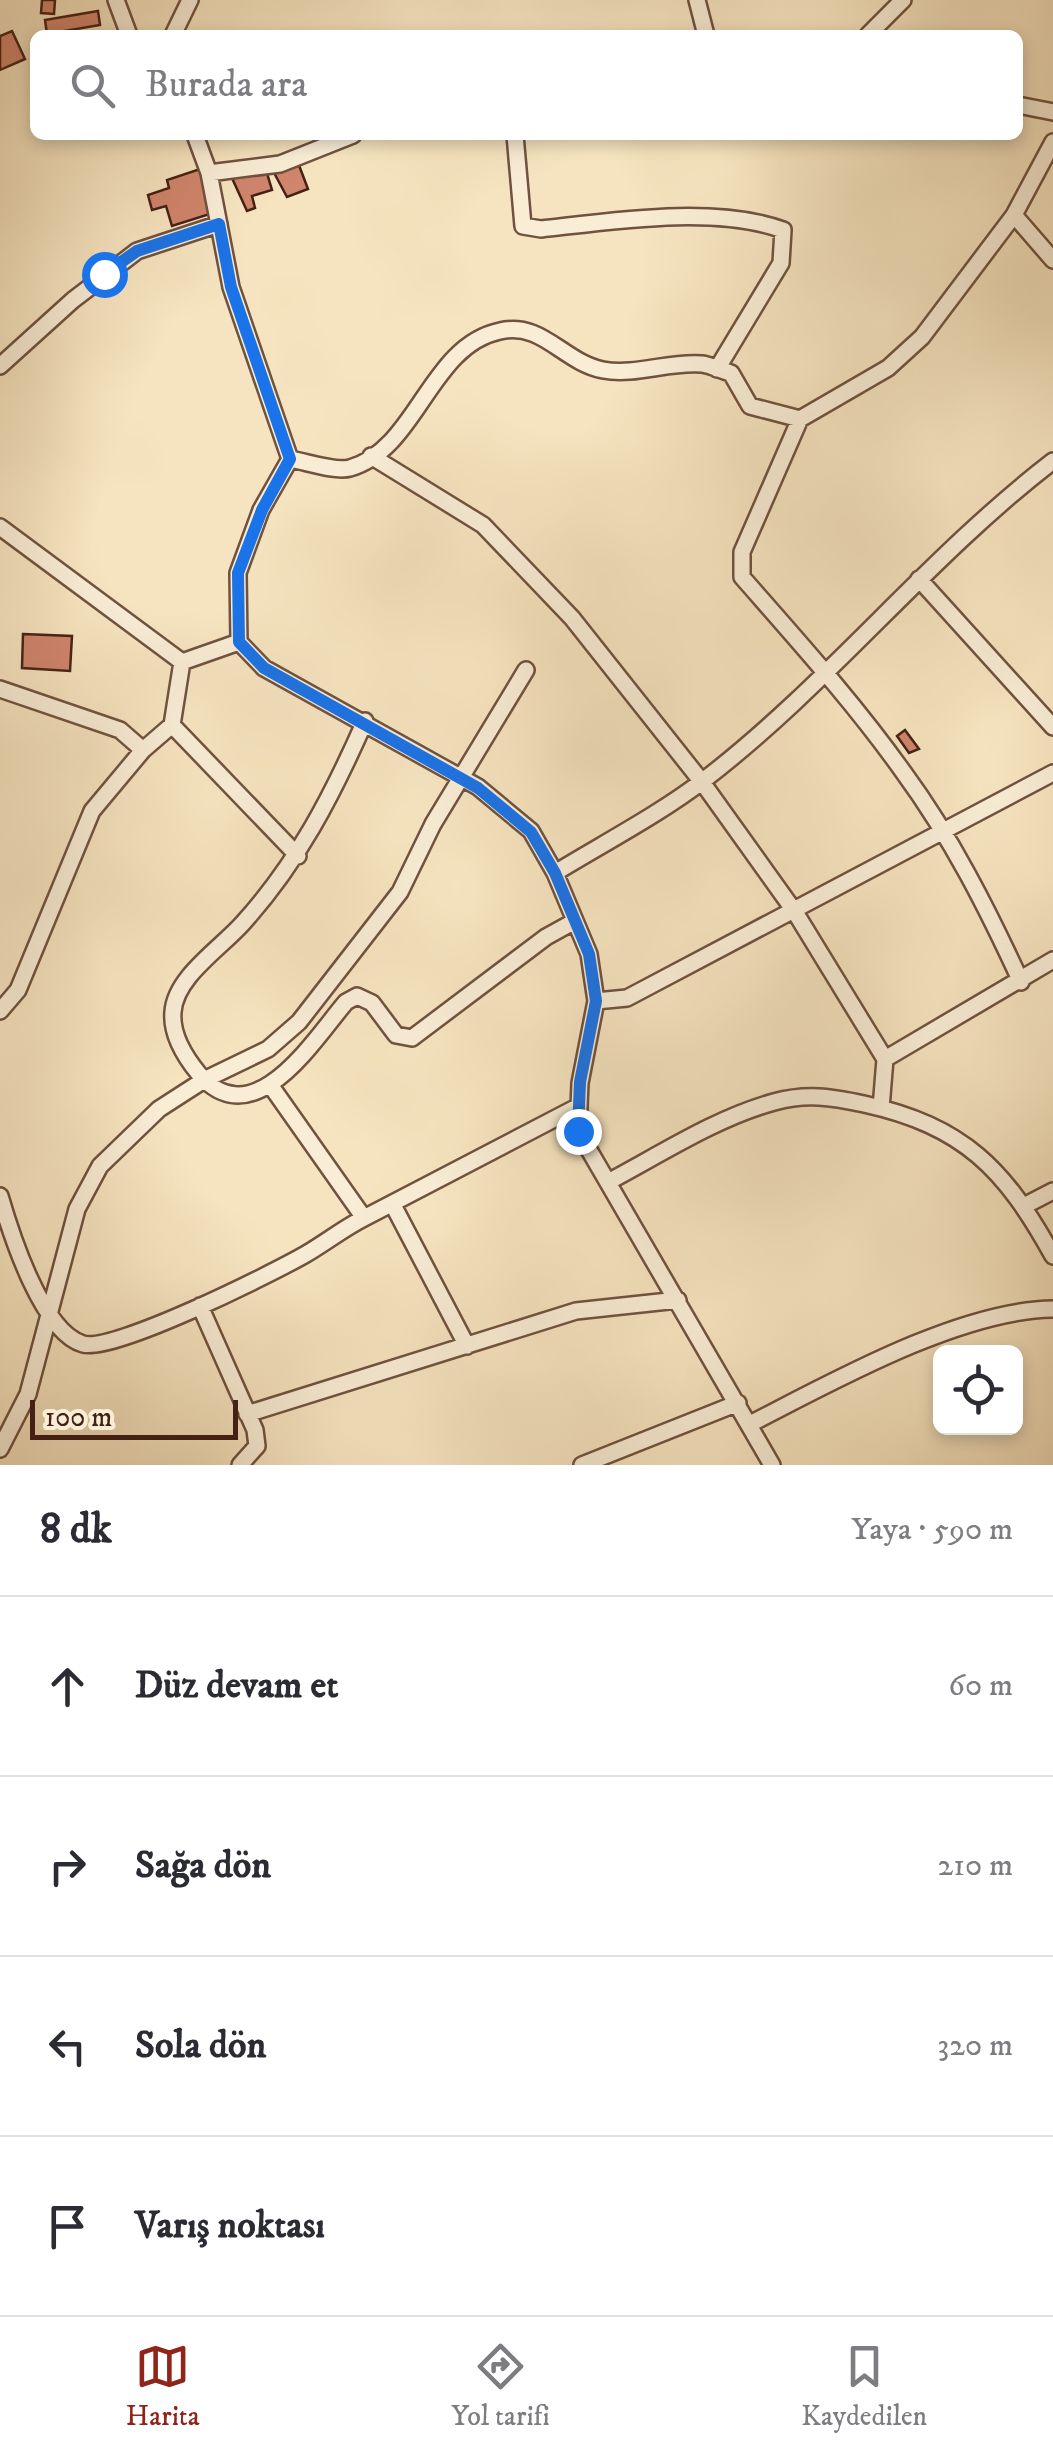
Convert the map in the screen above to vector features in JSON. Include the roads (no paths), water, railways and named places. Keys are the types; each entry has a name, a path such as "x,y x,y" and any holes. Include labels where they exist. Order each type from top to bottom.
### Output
{"street":[{"path":"116,0 127,30"},
{"path":"175,30 190,0"},
{"path":"697,0 705,30"},
{"path":"873,30 903,0"},
{"path":"1023,106 1053,112"},
{"path":"197,140 210,173 231,287 290,459 262,510 238,573 239,642 264,668 464,779 531,832 555,873 589,954 596,1001 578,1106 578,1131 772,1465"},
{"path":"210,173 280,164 340,140"},
{"path":"515,140 523,226 540,229 685,218 763,223 783,230 781,263 717,369"},
{"path":"1021,982 990,914 906,775 824,670 742,577 742,552 800,419 888,368 922,337 1014,215 1053,142"},
{"path":"1014,215 1053,260"},
{"path":"0,366 94,282 137,251 219,224"},
{"path":"290,459 348,469 371,456 394,436 470,344 500,330 536,330 568,356 602,370 646,371 702,364 731,374 750,406 800,419"},
{"path":"371,456 484,526 572,618 702,782 795,912 885,1059 881,1108"},
{"path":"555,873 702,782 787,710 918,579 1053,462"},
{"path":"0,527 182,662"},
{"path":"918,579 1053,727"},
{"path":"182,662 239,642"},
{"path":"0,1011 18,990 40,942 86,822 100,799 143,750 172,726 182,662"},
{"path":"0,1450 28,1394 77,1209 100,1166 145,1120 204,1080 268,1049 299,1022 392,906 434,824 526,670"},
{"path":"0,690 120,730 143,750"},
{"path":"365,721 329,804 298,856 179,992 174,1026 183,1050 204,1080 234,1092 271,1086 294,1066 346,1002 357,996 372,1003 396,1036 412,1038 546,937 575,920"},
{"path":"172,726 298,856"},
{"path":"596,1001 627,998 1053,773"},
{"path":"885,1059 1053,960"},
{"path":"271,1086 364,1218"},
{"path":"608,1182 728,1119 772,1102 816,1094 881,1108 944,1128 996,1170 1024,1206 1053,1256"},
{"path":"0,1196 22,1257 50,1316 74,1340 99,1346 200,1306 304,1256 364,1218 394,1206 578,1106"},
{"path":"1024,1206 1053,1191"},
{"path":"394,1206 467,1346"},
{"path":"247,1414 576,1311 678,1300"},
{"path":"200,1306 257,1446 240,1465"},
{"path":"750,1424 922,1343 978,1324 1053,1309"},
{"path":"582,1465 738,1403"}]}
